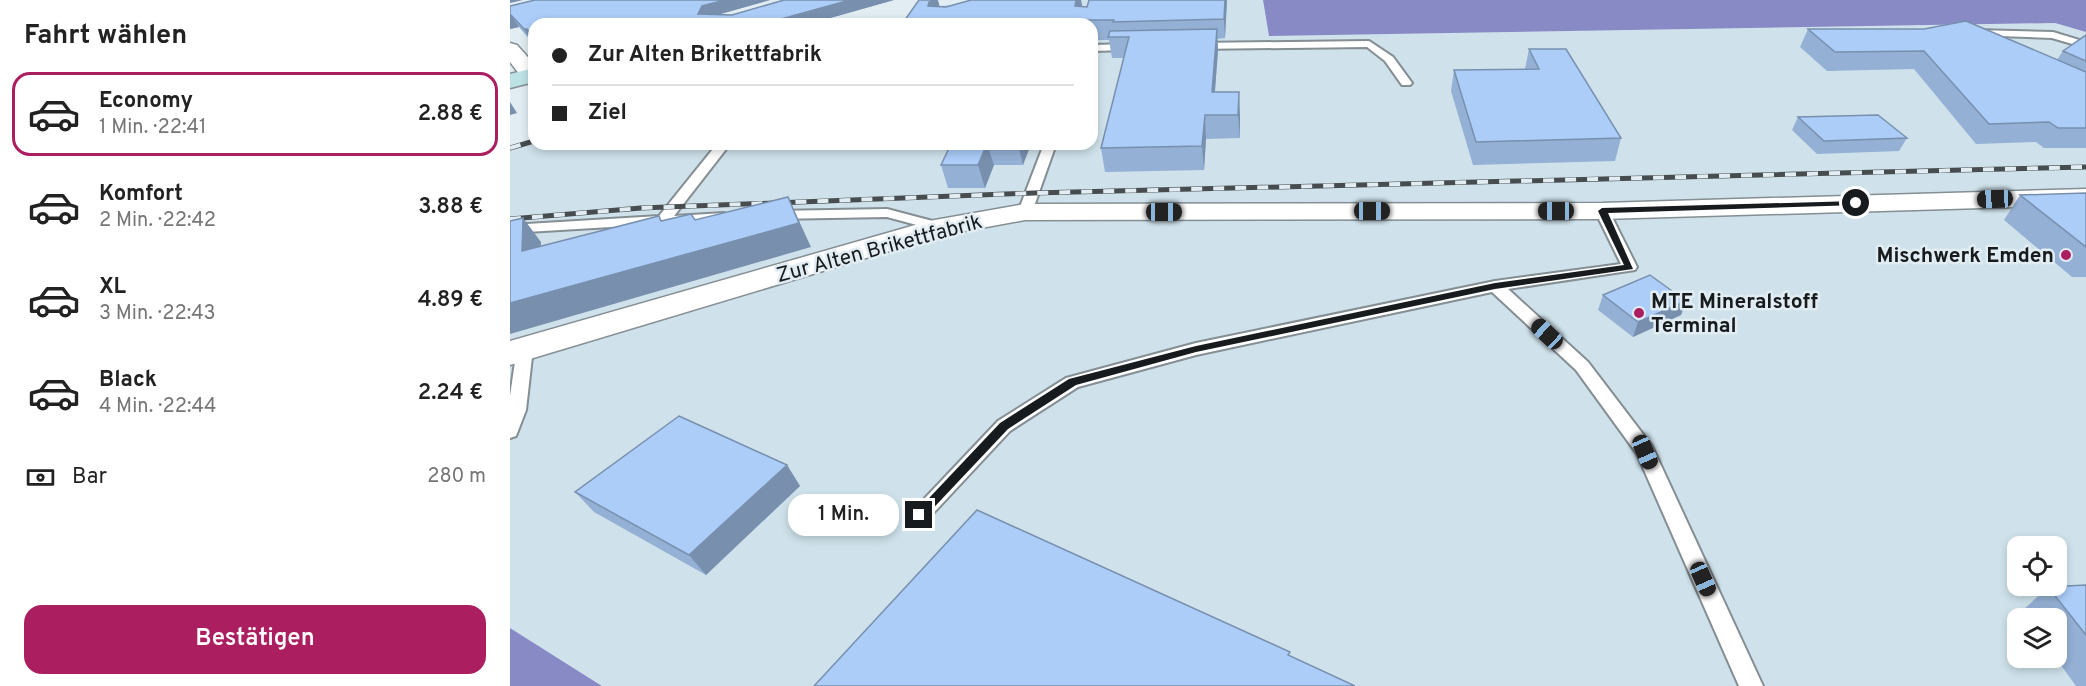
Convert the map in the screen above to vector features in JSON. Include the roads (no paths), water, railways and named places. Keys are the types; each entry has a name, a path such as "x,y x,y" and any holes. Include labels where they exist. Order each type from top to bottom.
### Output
{"main road":[{"path":"510,81 528,76"}],"street":[{"path":"510,49 528,69"},
{"name":"Zur Alten Brikettfabrik","path":"517,350 939,227 1025,212 1602,211 2086,197"}],"lane":[{"path":"1988,48 1967,35 2053,35 2086,45"},
{"path":"1185,46 1359,42 1375,47 1389,59 1406,83"},
{"path":"1098,48 1138,47"},
{"path":"664,219 719,150"},
{"path":"1025,212 1048,150"},
{"path":"919,515 1004,426 1072,382 1196,349 1495,286 1630,267 1602,211"},
{"path":"510,229 664,219 887,213 939,227"},
{"path":"1495,286 1582,366 1645,452 1751,686"},
{"path":"510,431 517,410 517,350"}],"water":[{"path":"1263,0 2086,0 2086,32 2055,23 1269,36"},
{"path":"510,628 602,686 510,686"}],"railway":[{"path":"510,148 528,143"},
{"path":"510,219 641,208 1034,193 2086,167"}],"place":[{"name":"Mischwerk Emden","path":"2066,255"},
{"name":"MTE Mineralstoff Terminal","path":"1639,313"}]}
